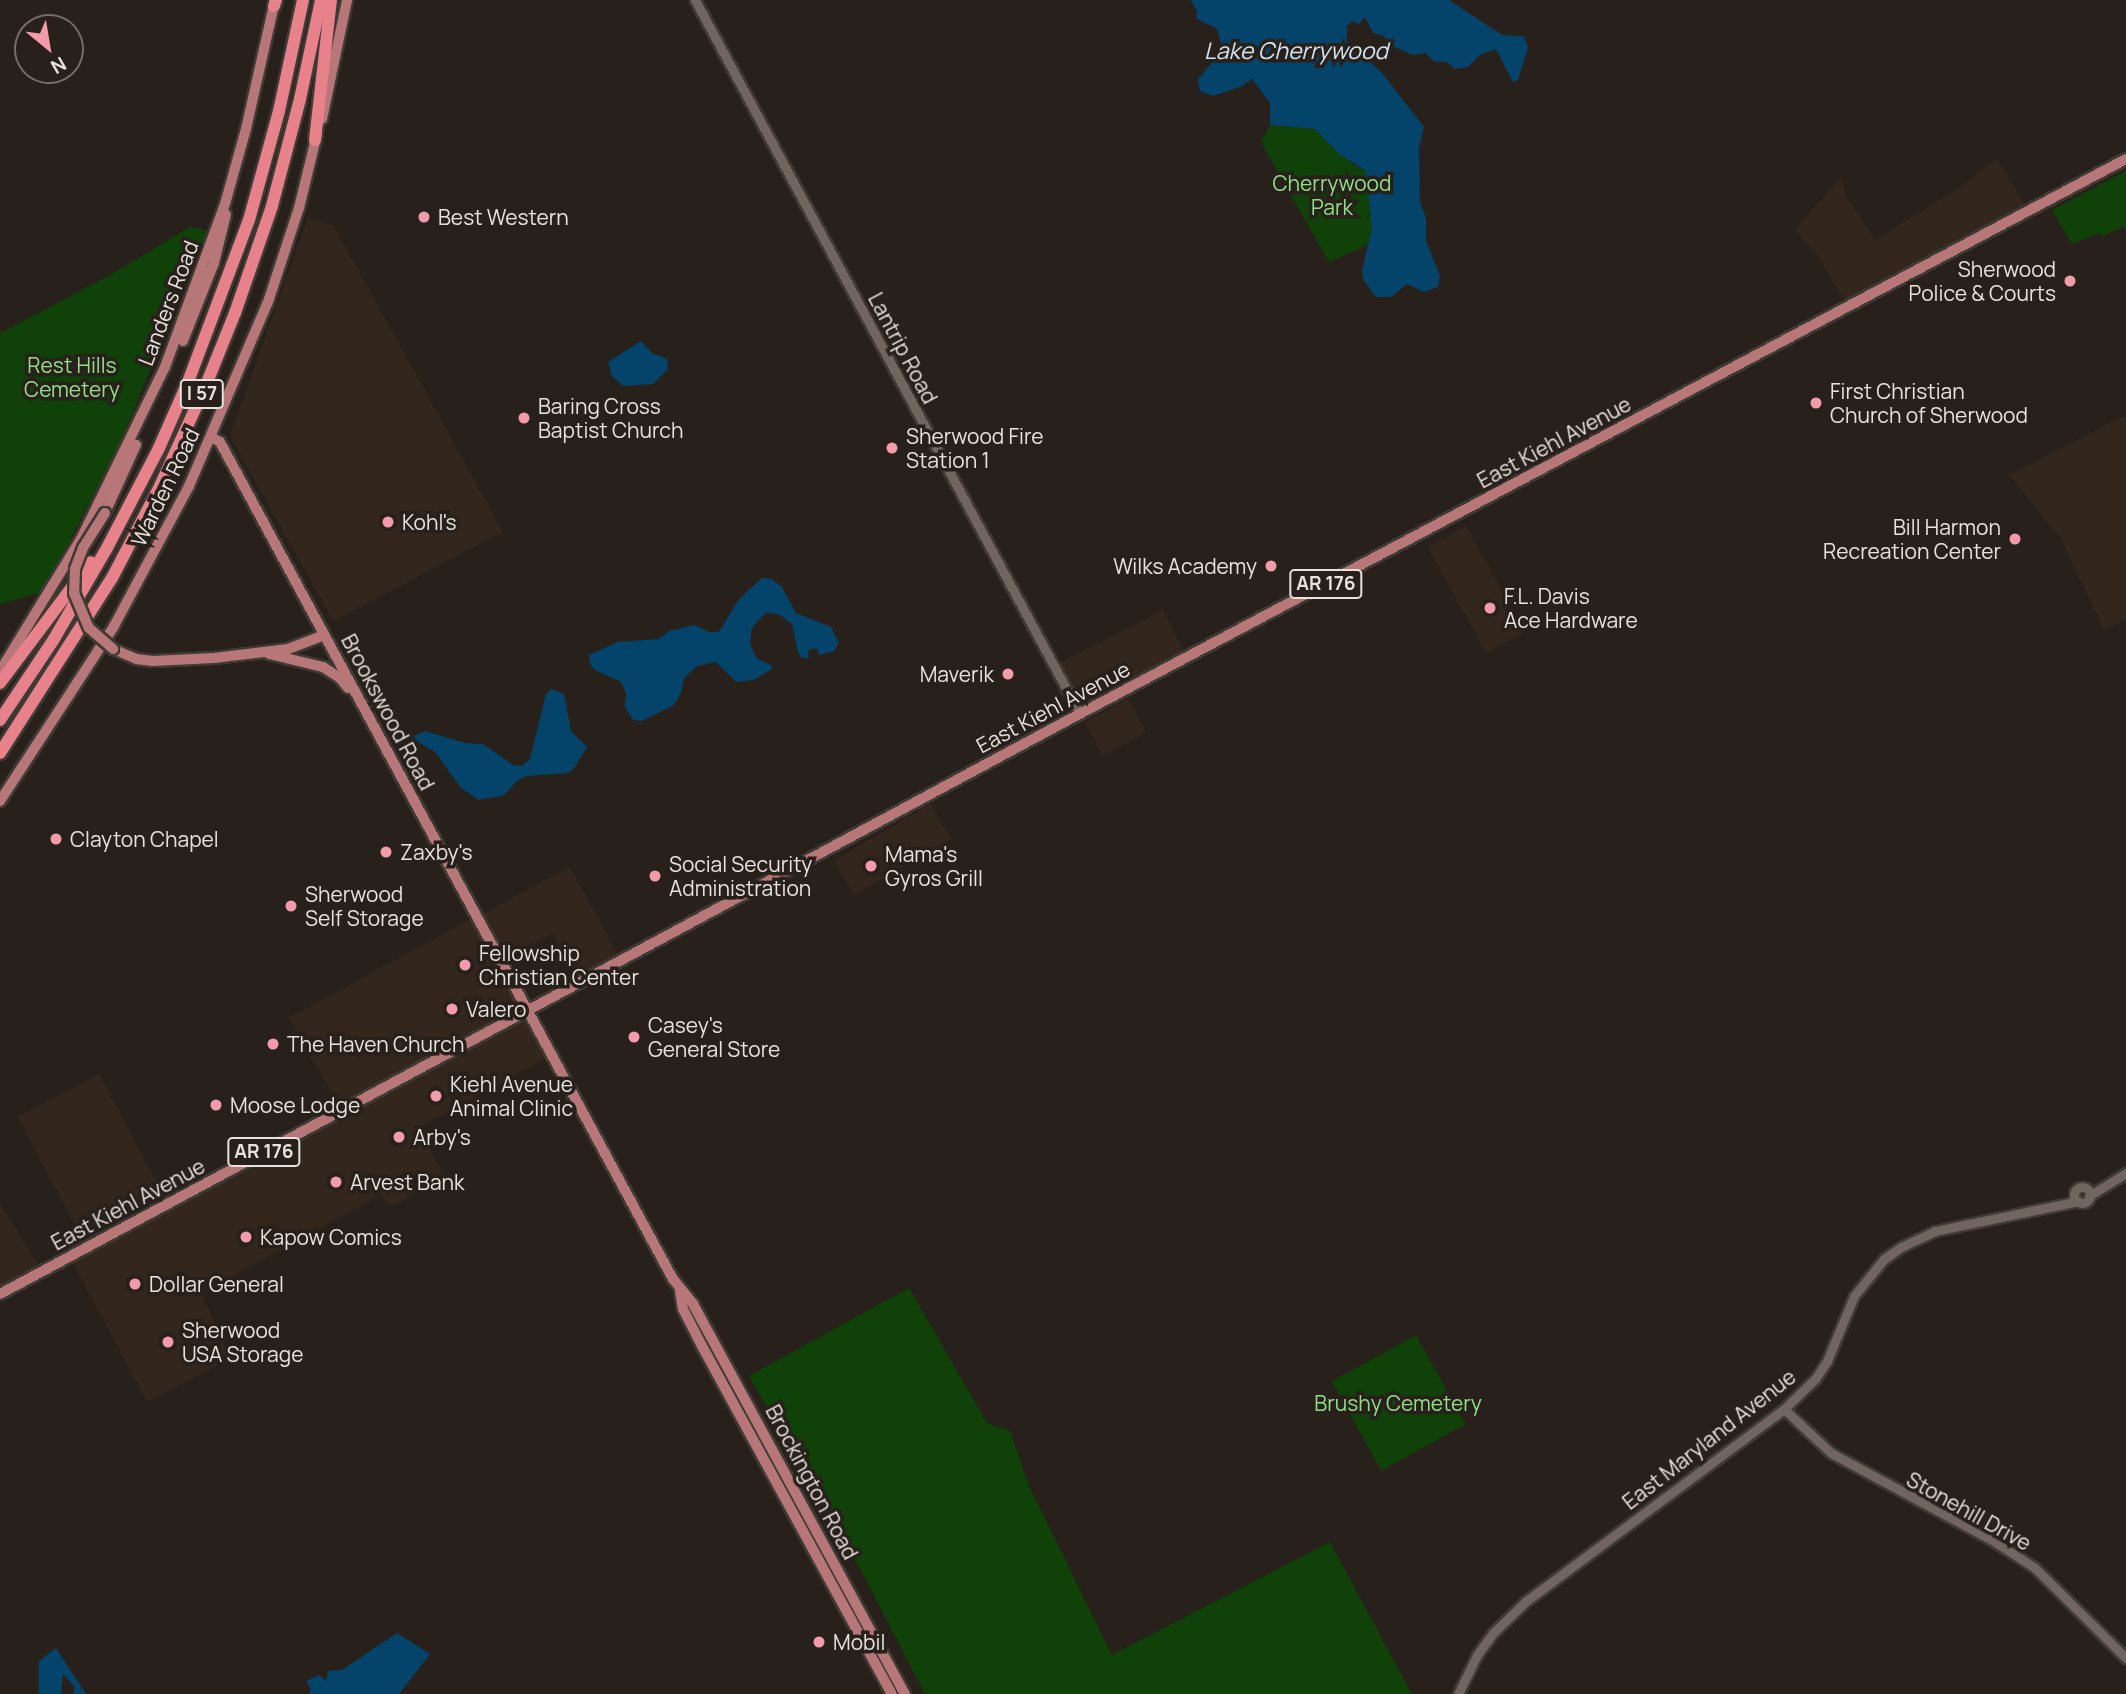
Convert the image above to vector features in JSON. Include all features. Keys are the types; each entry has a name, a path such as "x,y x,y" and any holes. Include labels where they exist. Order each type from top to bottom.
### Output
{"highway":[{"name":"I 57","path":"0,720 54,639 107,548 159,448 220,303 267,159 303,0"},
{"name":"I 57","path":"0,753 112,578 160,486 206,385 272,206 300,99 321,0"},
{"path":"315,140 331,0"},
{"path":"0,683 89,565 107,548"}],"main road":[{"name":"Warden Road","path":"0,801 132,597 211,437 269,299 299,208 337,55 347,0"},
{"name":"Landers Road","path":"0,671 81,539 138,427 181,327 228,191 275,2"},
{"name":"East Kiehl Avenue","path":"0,1294 1080,714 2126,159"},
{"path":"228,191 225,224 192,319 105,513 83,548 75,569 74,593 89,628 113,649 136,659 153,661 288,649 324,635"},
{"name":"Brookswood Road","path":"211,437 220,442 527,1010"},
{"path":"264,652 323,667 340,678 361,704"},
{"name":"Brockington Road","path":"527,1010 680,1292 683,1309 702,1346 892,1694"},
{"name":"Brockington Road","path":"680,1292 693,1304 905,1694"}],"street":[{"name":"Lantrip Road","path":"695,0 1080,714"},
{"name":"East Maryland Avenue","path":"1458,1694 1493,1633 1525,1602 1784,1409 1815,1379 1827,1360 1854,1296 1870,1274 1901,1247 1935,1231 2058,1204 2076,1198 2077,1189 2088,1192 2126,1173"},
{"name":"Stonehill Drive","path":"1784,1409 1831,1453 1992,1540 2035,1568 2126,1658"}],"shaded area":[{"path":"1996,158 2029,211 1848,307 1820,259 1795,229 1841,178 1846,196 1875,240 1964,185"},
{"path":"308,217 334,226 503,532 333,621 230,436"},
{"path":"2126,415 2126,619 2104,630 2061,539 2009,475"},
{"path":"1466,526 1525,632 1486,653 1428,547"},
{"path":"1163,610 1188,658 1079,714 1054,665"},
{"path":"1128,699 1146,733 1103,756 1085,722"},
{"path":"931,804 951,839 854,895 834,860"},
{"path":"570,867 618,955 577,977 552,933 507,958 483,914"},
{"path":"476,916 552,1055 418,1128 445,1178 394,1205 387,1204 381,1195 201,1293 231,1358 147,1402 70,1257 341,1110 289,1018"},
{"path":"99,1074 163,1195 82,1238 18,1117"},
{"path":"0,1204 43,1272 0,1294"}],"green space":[{"name":"Cherrywood Park","path":"1270,125 1315,129 1354,165 1366,171 1372,229 1368,245 1329,262 1261,142"},
{"path":"2126,171 2126,229 2123,227 2103,236 2099,233 2072,244 2052,210"},
{"name":"Rest Hills Cemetery","path":"190,227 208,231 118,448 43,592 0,604 0,333 105,278"},
{"path":"909,1288 987,1423 1010,1431 1029,1486 1112,1655 1330,1542 1412,1694 925,1694 864,1576 749,1376"},
{"name":"Brushy Cemetery","path":"1416,1335 1465,1424 1381,1471 1332,1382"}],"water":[{"name":"Lake Cherrywood","path":"1191,0 1449,0 1502,35 1524,36 1528,48 1518,80 1513,82 1496,49 1480,55 1468,67 1455,69 1446,62 1433,61 1426,53 1413,55 1390,45 1384,36 1373,33 1365,17 1359,24 1352,21 1347,26 1347,47 1361,53 1383,74 1424,127 1419,147 1420,202 1426,218 1426,241 1440,276 1438,287 1424,292 1407,284 1391,297 1376,297 1364,281 1362,270 1372,229 1366,171 1338,153 1315,129 1270,125 1270,103 1252,79 1240,87 1213,96 1200,91 1198,79 1217,57 1221,42 1217,29 1196,18 1197,11"},
{"path":"641,341 652,353 667,359 668,369 653,384 623,386 612,376 608,362"},
{"path":"762,578 772,579 782,587 796,613 831,627 839,643 834,651 819,655 817,648 808,650 809,658 802,658 798,652 792,624 780,615 766,612 752,628 750,643 756,658 773,666 771,670 753,680 736,682 716,662 697,666 684,678 681,693 674,705 642,721 633,720 625,707 626,693 621,682 595,670 590,664 589,655 617,642 659,639 669,631 695,625 709,632 719,632 739,599"},
{"path":"551,689 564,694 571,731 587,747 573,770 567,773 527,776 518,780 504,795 479,800 461,788 435,752 415,740 414,736 425,731 465,743 483,744 513,765 522,766 530,759 546,694"},
{"path":"397,1633 430,1654 399,1694 309,1694 311,1689 306,1681 319,1675 326,1681 328,1671 342,1670"},
{"path":"56,1648 86,1694 73,1694 75,1687 63,1674 61,1694 39,1694 39,1661"}],"place":[{"name":"Best Western","path":"424,217"},
{"name":"Sherwood Police & Courts","path":"2070,281"},
{"name":"First Christian Church of Sherwood","path":"1816,403"},
{"name":"Baring Cross Baptist Church","path":"524,418"},
{"name":"Sherwood Fire Station 1","path":"892,448"},
{"name":"Kohl's","path":"388,522"},
{"name":"Bill Harmon Recreation Center","path":"2015,539"},
{"name":"Wilks Academy","path":"1271,566"},
{"name":"F.L. Davis Ace Hardware","path":"1490,608"},
{"name":"Maverik","path":"1008,674"},
{"name":"Clayton Chapel","path":"56,839"},
{"name":"Zaxby's","path":"386,852"},
{"name":"Mama's Gyros Grill","path":"871,866"},
{"name":"Social Security Administration","path":"655,876"},
{"name":"Sherwood Self Storage","path":"291,906"},
{"name":"Fellowship Christian Center","path":"465,965"},
{"name":"Valero","path":"452,1009"},
{"name":"Casey's General Store","path":"634,1037"},
{"name":"The Haven Church","path":"273,1044"},
{"name":"Kiehl Avenue Animal Clinic","path":"436,1096"},
{"name":"Moose Lodge","path":"216,1105"},
{"name":"Arby's","path":"399,1137"},
{"name":"Arvest Bank","path":"336,1182"},
{"name":"Kapow Comics","path":"246,1237"},
{"name":"Dollar General","path":"135,1284"},
{"name":"Sherwood USA Storage","path":"168,1342"},
{"name":"Mobil","path":"819,1642"}]}
